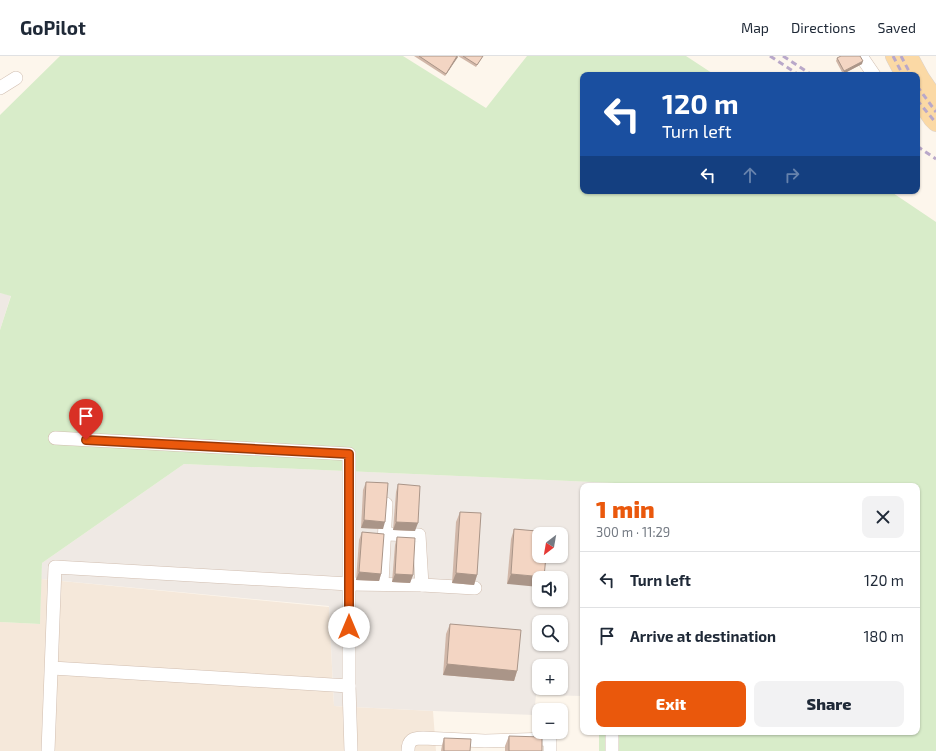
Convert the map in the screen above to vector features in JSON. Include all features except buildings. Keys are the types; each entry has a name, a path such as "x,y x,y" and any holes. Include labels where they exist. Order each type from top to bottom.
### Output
{"main road":[{"path":"894,56 902,72"},
{"path":"909,56 918,72"},
{"path":"920,76 936,100"},
{"path":"920,101 936,123"}],"street":[{"path":"861,56 872,72"},
{"path":"0,88 16,78"},
{"path":"55,438 349,454 349,686 351,751"},
{"path":"382,584 386,491"},
{"path":"385,534 419,535 422,585"},
{"path":"48,751 55,567 349,584 422,585 475,588"},
{"path":"52,668 349,686"},
{"path":"612,735 612,751"},
{"path":"408,751 409,743 414,738 485,746 550,739 550,751"}],"shaded area":[{"path":"0,293 11,295 0,330"},
{"path":"184,464 615,483 580,483 580,696 536,695 535,703 532,703 532,715 334,706 329,606 41,579 42,563"},
{"path":"41,579 329,607 334,706 433,711 436,751 0,751 0,622 40,624"}],"green space":[{"path":"60,56 403,56 486,108 527,56 686,56 710,72 580,72 580,194 894,194 936,222 936,751 599,751 599,735 920,735 920,483 615,483 184,464 42,563 40,624 0,622 0,330 11,296 0,293 0,115"}],"railway":[{"path":"770,56 794,72"},
{"path":"783,56 807,72"},
{"path":"893,56 901,72"},
{"path":"901,56 909,72"},
{"path":"920,90 936,112"},
{"path":"920,104 936,123"},
{"path":"920,148 936,159"}],"route":[{"path":"86,440 349,454 349,627"}]}
